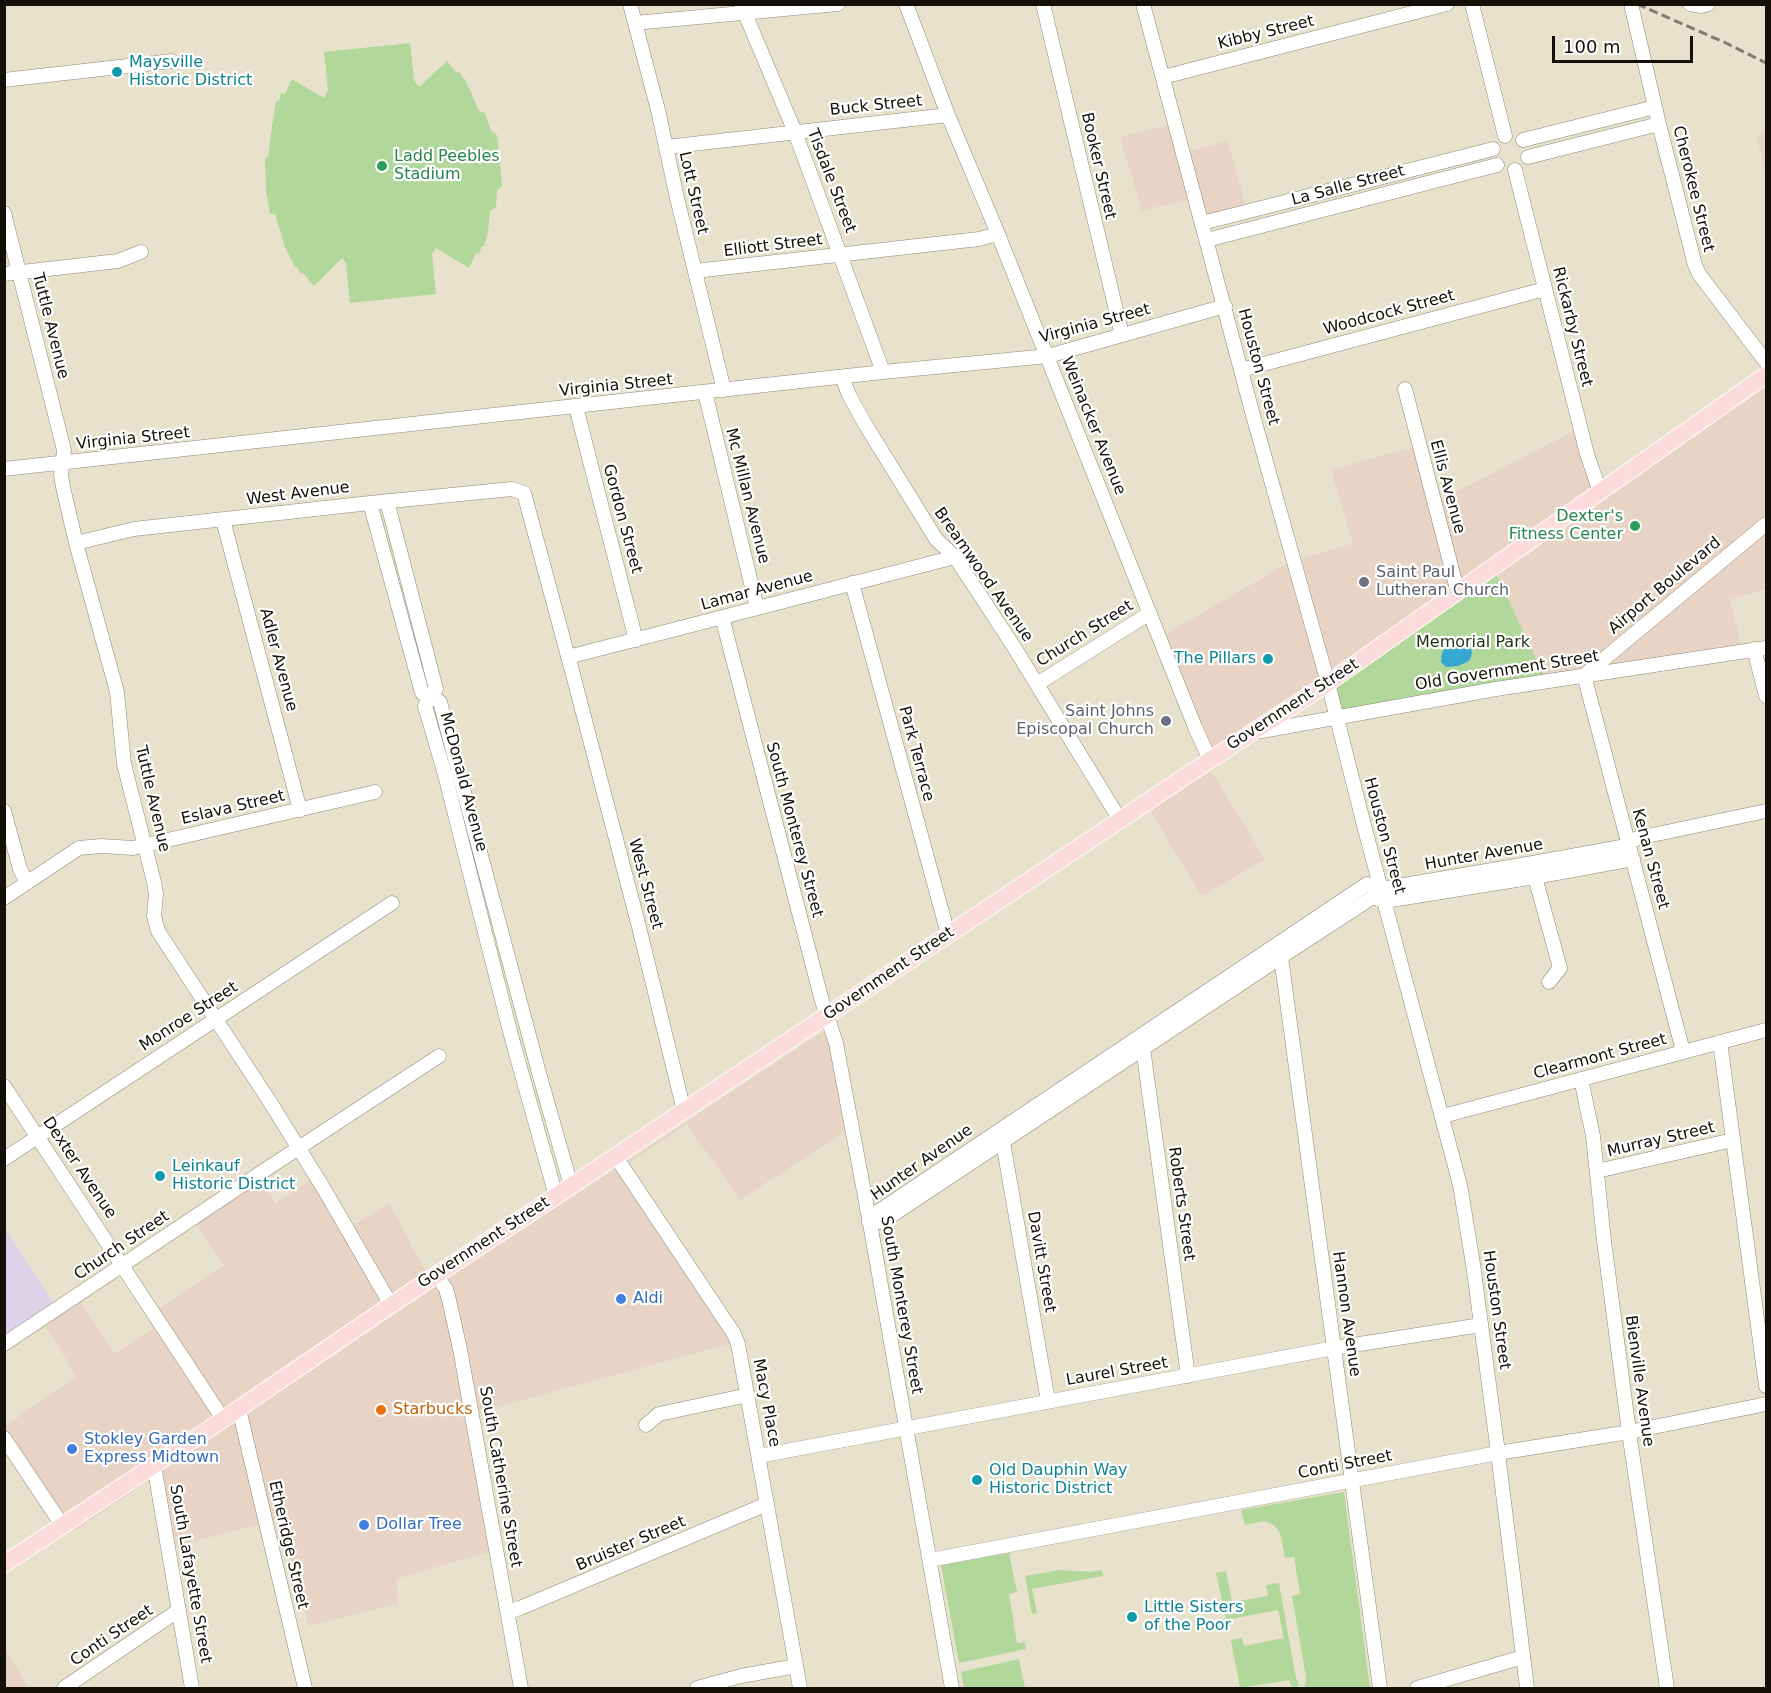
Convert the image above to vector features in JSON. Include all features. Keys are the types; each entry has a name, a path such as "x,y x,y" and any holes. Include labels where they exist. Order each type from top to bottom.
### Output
{"main road":[{"name":"Government Street","path":"4,1564 1328,683 1767,375"}],"street":[{"name":"Lott Street","path":"630,4 724,390"},
{"path":"635,23 743,9 838,4"},
{"name":"Weinacker Avenue","path":"906,4 948,115 998,234 1195,728 1210,760"},
{"name":"Booker Street","path":"1043,4 1122,335"},
{"name":"Kibby Street","path":"1163,76 1447,4"},
{"path":"1472,4 1505,136"},
{"name":"Cherokee Street","path":"1631,4 1695,264 1699,274 1767,362"},
{"path":"1690,4 1701,6 1708,4"},
{"name":"Houston Street","path":"1144,5 1241,370 1328,683 1460,1185 1481,1325 1527,1689"},
{"name":"Tisdale Street","path":"743,9 795,132 883,372"},
{"path":"4,80 172,61"},
{"path":"1523,140 1655,107"},
{"name":"Buck Street","path":"666,147 948,115"},
{"path":"1528,157 1659,124"},
{"path":"1515,135 1523,140 1528,148 1528,157 1523,165 1515,170 1505,170 1497,165 1493,158 1493,149 1497,141 1505,136 1515,135"},
{"name":"La Salle Street","path":"1202,223 1493,149"},
{"name":"La Salle Street","path":"1207,240 1497,165"},
{"name":"Rickarby Street","path":"1515,170 1587,454 1600,492"},
{"path":"1364,181 1368,198"},
{"name":"Tuttle Avenue","path":"4,213 64,450 63,487 76,543 117,692 124,764 154,882 156,894 154,916 158,932 299,1148 391,1305"},
{"name":"Elliott Street","path":"695,271 979,239 998,234"},
{"path":"4,274 118,261 141,252"},
{"name":"Woodcock Street","path":"1241,370 1545,289"},
{"name":"Virginia Street","path":"4,469 1047,356 1225,306"},
{"name":"Breamwood Avenue","path":"842,377 865,424 930,530 955,557 1037,684 1120,820"},
{"name":"Ellis Avenue","path":"1404,389 1458,592"},
{"name":"Mc Millan Avenue","path":"705,392 757,608"},
{"name":"Gordon Street","path":"576,407 636,640"},
{"name":"West Avenue","path":"76,543 134,529 512,489 524,493"},
{"name":"West Street","path":"524,493 639,927 684,1111"},
{"name":"McDonald Avenue","path":"370,503 422,693 430,695 436,689 387,501"},
{"name":"Adler Avenue","path":"223,520 300,810"},
{"name":"Airport Boulevard","path":"1584,675 1767,524"},
{"name":"Lamar Avenue","path":"570,663 636,640 955,557"},
{"name":"Park Terrace","path":"852,584 948,934"},
{"name":"Church Street","path":"1037,684 1150,612"},
{"name":"South Monterey Street","path":"722,618 822,1001 836,1043 872,1222 952,1689"},
{"path":"1760,648 1767,696"},
{"name":"Old Government Street","path":"1254,732 1584,675 1760,648"},
{"name":"Kenan Street","path":"1584,675 1683,1051"},
{"name":"McDonald Avenue","path":"556,1196 512,1039 445,775 425,706 431,699 440,702 571,1186"},
{"name":"Eslava Street","path":"4,898 79,848 94,846 133,848 375,792"},
{"path":"4,811 20,869 27,884"},
{"name":"Hunter Avenue","path":"872,1222 882,1222 1000,1136 1278,951 1373,897 1621,847 1638,838 1767,811"},
{"name":"Hunter Avenue","path":"1383,895 1535,877 1633,859"},
{"path":"1535,877 1560,968 1549,982"},
{"name":"Monroe Street","path":"4,1159 392,903"},
{"name":"Hannon Avenue","path":"1278,951 1380,1689"},
{"name":"Clearmont Street","path":"1443,1116 1767,1030"},
{"path":"1720,1042 1767,1386"},
{"name":"Roberts Street","path":"1140,1043 1188,1376"},
{"name":"Church Street","path":"4,1344 440,1056"},
{"name":"Bienville Avenue","path":"1581,1079 1587,1101 1597,1171 1629,1432 1667,1689"},
{"name":"Dexter Avenue","path":"4,1086 223,1419"},
{"name":"Davitt Street","path":"1000,1136 1048,1401"},
{"name":"Murray Street","path":"1597,1171 1733,1140"},
{"name":"Macy Place","path":"616,1157 734,1334 738,1344 800,1689"},
{"name":"South Catherine Street","path":"436,1275 446,1290 460,1349 521,1689"},
{"name":"Laurel Street","path":"759,1456 1334,1348 1481,1325"},
{"path":"646,1425 659,1414 748,1395"},
{"name":"Conti Street","path":"930,1560 1498,1453 1629,1432 1767,1404"},
{"name":"Etheridge Street","path":"239,1409 305,1689"},
{"path":"4,1438 62,1526"},
{"name":"South Lafayette Street","path":"154,1465 192,1689"},
{"name":"Bruister Street","path":"508,1612 767,1504"},
{"name":"Conti Street","path":"64,1689 178,1610"},
{"path":"1418,1689 1523,1657"},
{"path":"697,1689 741,1676 796,1666"}],"shaded area":[{"path":"1170,124 1180,153 1228,141 1246,207 1206,218 1200,196 1142,211 1120,137"},
{"path":"1766,126 1766,180 1757,137"},
{"path":"1766,365 1766,589 1730,600 1741,644 1547,681 1490,562 1218,750 1211,771 1265,859 1202,896 1142,798 1212,753 1164,635 1290,562 1353,543 1331,470 1416,446 1432,504 1577,430 1594,489"},
{"path":"827,1029 849,1128 740,1200 687,1124 619,1170 733,1343 468,1415 493,1551 396,1579 398,1604 309,1626 279,1519 173,1547 160,1473 74,1532 5,1427 77,1377 44,1324 80,1301 115,1354 153,1328 147,1317 224,1266 196,1223 259,1182 275,1203 311,1180 341,1233 389,1203 434,1288"},
{"path":"4,1226 55,1305 4,1339"},
{"path":"5,1648 29,1688 5,1688"}],"green space":[{"name":"Ladd Peebles Stadium","path":"410,43 414,80 419,87 447,61 465,79 479,111 485,113 491,131 497,135 502,186 497,190 496,207 490,211 484,246 479,254 476,253 469,268 436,248 432,254 436,294 350,303 346,263 342,258 314,286 295,267 285,247 275,214 270,214 266,191 265,158 268,157 276,101 279,101 281,93 285,94 292,79 324,98 328,90 324,52"},
{"name":"Memorial Park","path":"1493,568 1547,681 1336,717 1328,683"},
{"path":"1344,1492 1370,1688 1305,1688 1306,1677 1292,1596 1300,1594 1294,1557 1285,1558 1280,1533 1274,1525 1264,1521 1245,1525 1241,1510"},
{"path":"1009,1553 1017,1592 1009,1594 1017,1643 1025,1642 1026,1649 959,1663 941,1565"},
{"path":"1061,1570 1090,1572 1102,1570 1103,1576 1032,1589 1037,1613 1032,1614 1025,1576"},
{"path":"1226,1571 1232,1602 1268,1596 1266,1585 1279,1583 1299,1685 1296,1687 1291,1686 1289,1680 1240,1688 1231,1640 1242,1638 1244,1646 1284,1638 1278,1610 1226,1620 1216,1573"},
{"path":"1019,1659 1025,1688 964,1688 961,1672"}],"water":[{"path":"1460,643 1470,647 1472,652 1469,661 1458,666 1446,667 1441,662 1442,652"}],"railway":[{"path":"1637,4 1766,63"}],"place":[{"name":"Maysville Historic District","path":"117,72"},
{"name":"Ladd Peebles Stadium","path":"382,166"},
{"name":"Dexter's Fitness Center","path":"1635,526"},
{"name":"Saint Paul Lutheran Church","path":"1364,582"},
{"name":"The Pillars","path":"1268,659"},
{"name":"Saint Johns Episcopal Church","path":"1166,721"},
{"name":"Leinkauf Historic District","path":"160,1176"},
{"name":"Aldi","path":"621,1299"},
{"name":"Starbucks","path":"381,1410"},
{"name":"Stokley Garden Express Midtown","path":"72,1449"},
{"name":"Old Dauphin Way Historic District","path":"977,1480"},
{"name":"Dollar Tree","path":"364,1525"},
{"name":"Little Sisters of the Poor","path":"1132,1617"}]}
